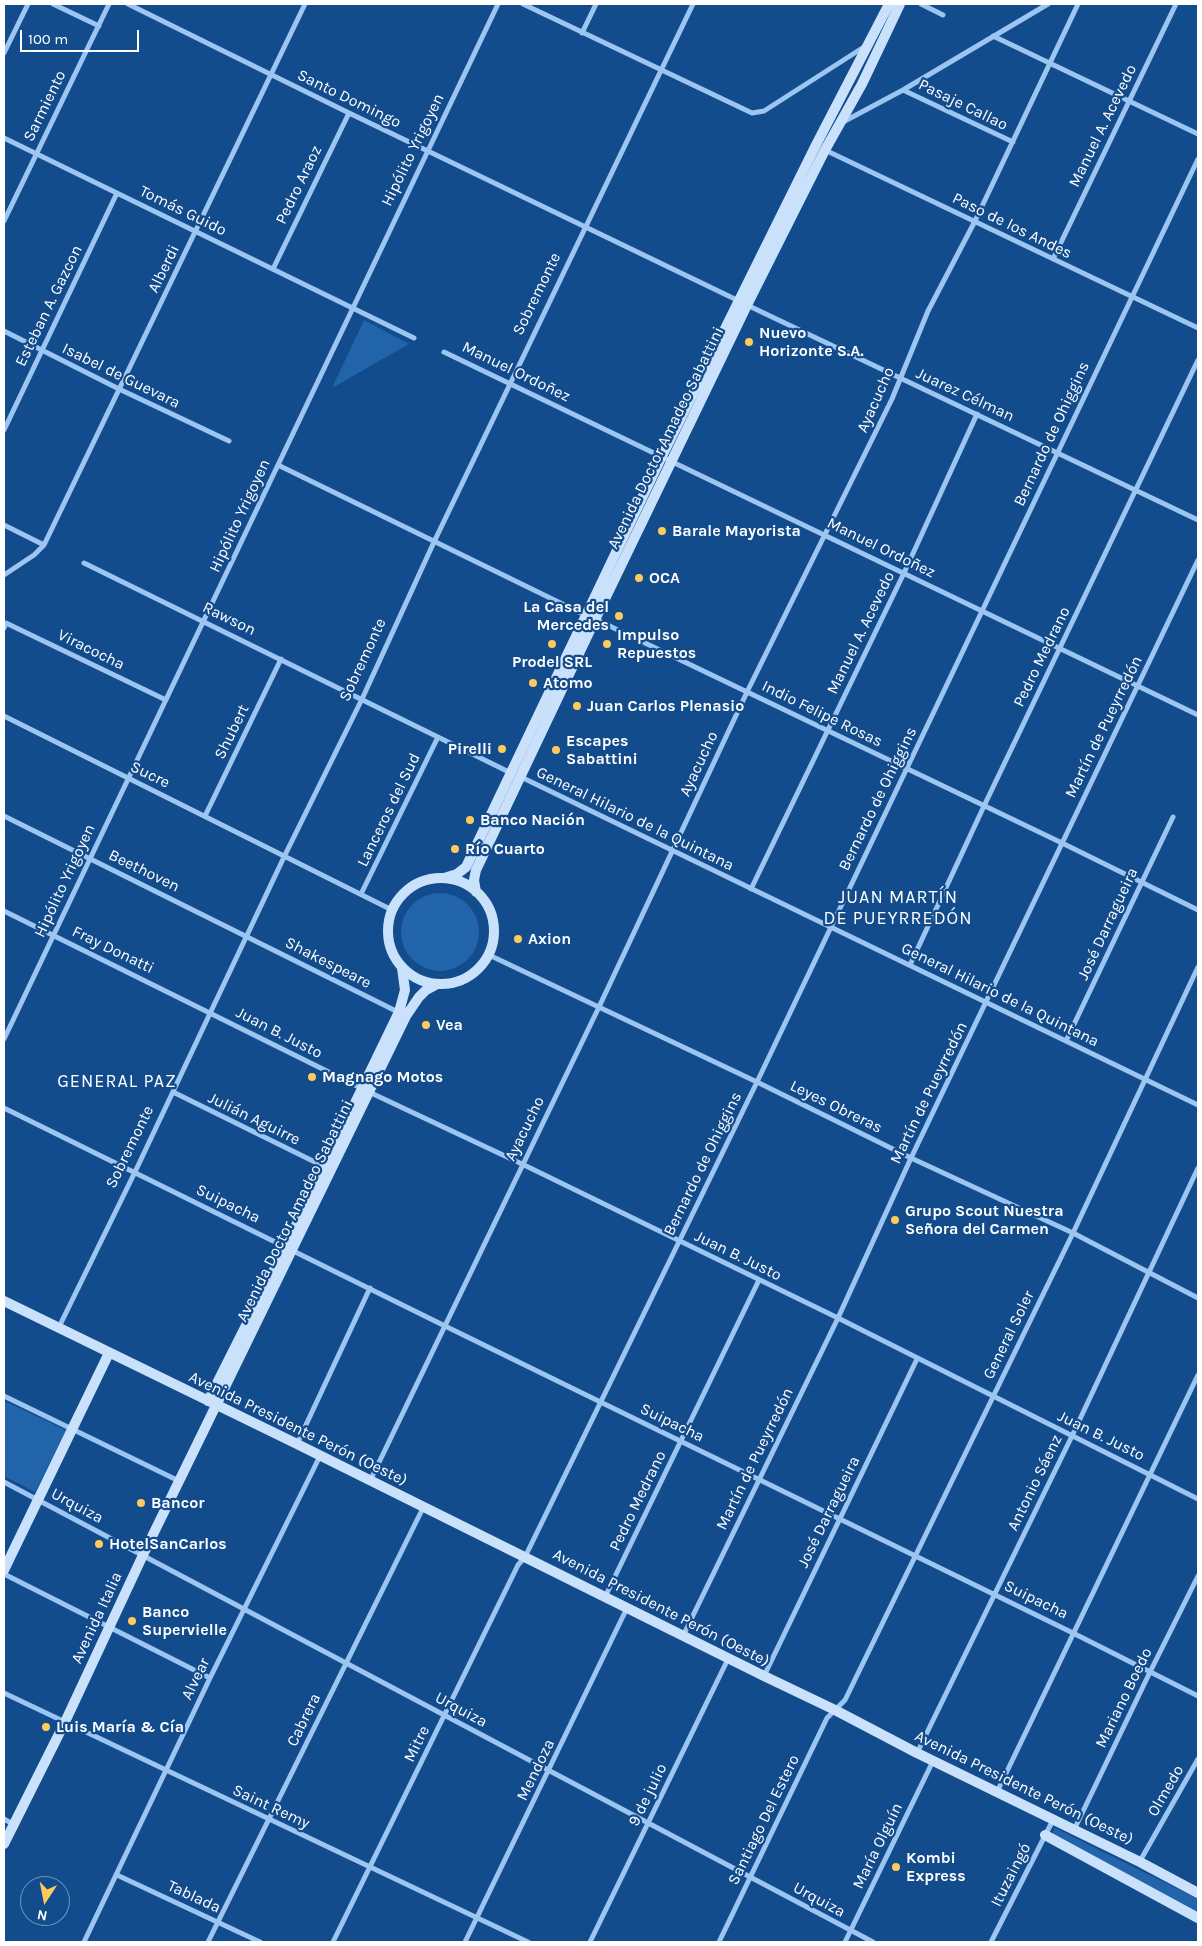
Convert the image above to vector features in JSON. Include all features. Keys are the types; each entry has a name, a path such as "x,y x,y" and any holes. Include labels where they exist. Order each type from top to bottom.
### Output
{"main road":[{"name":"Avenida Doctor Amadeo Sabattini","path":"476,892 474,880 476,870 521,777 591,618 666,459 889,4"},
{"name":"Avenida Doctor Amadeo Sabattini","path":"820,147 839,125 862,84 900,4"},
{"name":"Avenida Doctor Amadeo Sabattini","path":"444,878 457,874 466,867 511,773 591,618"},
{"path":"444,878 461,882 476,892 487,905 493,921 494,938 489,955 480,968 468,977 453,983 438,984 424,982 402,968 393,956 388,941 388,925 392,910 400,896 413,886 428,880 444,878"},
{"name":"Avenida Doctor Amadeo Sabattini","path":"213,1403 366,1090 399,1012 405,990 402,968"},
{"name":"Avenida Doctor Amadeo Sabattini","path":"290,1248 325,1167 411,1006 426,990 438,984"},
{"name":"Avenida Presidente Perón (Oeste)","path":"4,1301 526,1557 728,1659 836,1710 917,1753 1140,1862 1198,1893"},
{"path":"4,1570 109,1352"},
{"name":"Avenida Italia","path":"4,1844 8,1822 65,1722 179,1481 213,1403"},
{"name":"Avenida Presidente Perón (Oeste)","path":"1045,1835 1198,1918"}],"street":[{"path":"4,53 28,4"},
{"path":"54,4 99,26"},
{"name":"Sarmiento","path":"4,221 110,4"},
{"name":"Santo Domingo","path":"128,4 348,113 586,227"},
{"name":"Alberdi","path":"44,545 305,4"},
{"name":"Hipólito Yrigoyen","path":"4,1039 498,4"},
{"path":"523,4 752,114 764,111 869,44"},
{"path":"582,33 596,4"},
{"name":"Sobremonte","path":"59,1327 135,1172 246,935 362,699 434,542 693,4"},
{"path":"921,4 943,15"},
{"path":"839,125 903,90 1048,4"},
{"name":"Ayacucho","path":"370,1481 599,1008 747,692 892,399 928,311 975,221 1078,4"},
{"name":"Manuel A. Acevedo","path":"1053,259 1176,4"},
{"path":"993,36 1198,134"},
{"name":"Pasaje Callao","path":"903,90 1013,142"},
{"name":"Pedro Araoz","path":"273,268 348,113"},
{"name":"Tomás Guido","path":"4,138 352,308"},
{"name":"Paso de los Andes","path":"820,147 1198,328"},
{"name":"Bernardo de Ohiggins","path":"526,1557 678,1240 757,1082 1198,159"},
{"name":"Esteban A. Gazcon","path":"4,430 118,193"},
{"name":"Juarez Célman","path":"586,227 1198,520"},
{"path":"352,308 414,338"},
{"name":"Isabel de Guevara","path":"4,331 228,441"},
{"name":"Manuel Ordoñez","path":"444,352 1198,715"},
{"name":"Pedro Medrano","path":"910,965 984,806 1061,649 1198,360"},
{"name":"Manuel A. Acevedo","path":"751,889 904,573 977,414"},
{"path":"278,465 434,542"},
{"path":"4,525 44,545 34,555 4,575"},
{"name":"Indio Felipe Rosas","path":"434,542 1198,910"},
{"name":"Martín de Pueyrredón","path":"683,1636 838,1318 911,1158 1198,560"},
{"name":"Rawson","path":"84,563 362,699"},
{"name":"Viracocha","path":"5,625 166,700"},
{"name":"Shubert","path":"205,816 281,659"},
{"name":"General Hilario de la Quintana","path":"362,699 511,773"},
{"name":"Sucre","path":"4,716 284,857"},
{"name":"Lanceros del Sud","path":"361,894 438,737"},
{"name":"General Hilario de la Quintana","path":"521,777 1198,1105"},
{"name":"Beethoven","path":"4,816 246,935"},
{"name":"José Darragueira","path":"1066,1042 1173,817"},
{"path":"284,857 392,910"},
{"name":"Fray Donatti","path":"4,911 210,1013"},
{"name":"Shakespeare","path":"246,935 399,1012"},
{"name":"Leyes Obreras","path":"489,955 757,1082 911,1158 1073,1233 1198,1298"},
{"name":"General Soler","path":"836,1710 845,1700 1073,1233 1198,967"},
{"name":"Juan B. Justo","path":"210,1013 838,1318 1198,1499"},
{"name":"Julián Aguirre","path":"173,1092 325,1167"},
{"name":"Suipacha","path":"4,1108 759,1480 916,1555 1198,1696"},
{"name":"Antonio Sáenz","path":"917,1753 1072,1436 1198,1168"},
{"name":"Pedro Medrano","path":"605,1597 759,1280"},
{"path":"297,1444 370,1288"},
{"name":"José Darragueira","path":"764,1676 917,1359"},
{"path":"997,1792 1198,1375"},
{"path":"4,1396 179,1481"},
{"name":"Alvear","path":"84,1942 210,1678 320,1456"},
{"name":"Urquiza","path":"4,1482 873,1942"},
{"name":"Cabrera","path":"208,1942 423,1508"},
{"name":"Mitre","path":"333,1942 518,1565 526,1557"},
{"path":"4,1574 210,1678"},
{"name":"Mariano Boedo","path":"1074,1830 1198,1576"},
{"name":"Mendoza","path":"465,1942 549,1772 626,1608"},
{"name":"9 de julio","path":"590,1942 728,1659"},
{"name":"Saint Remy","path":"4,1693 528,1942"},
{"name":"Santiago Del Estero","path":"719,1942 827,1718 836,1710"},
{"name":"Olmedo","path":"1140,1862 1198,1759"},
{"name":"María Olguín","path":"845,1942 934,1761"},
{"name":"Ituzaingó","path":"991,1942 1052,1820"},
{"name":"Tablada","path":"117,1874 260,1942"}],"shaded area":[{"path":"364,320 409,344 332,388"},
{"path":"440,893 455,896 468,904 476,917 479,932 476,947 468,960 455,968 440,971 425,968 412,960 404,947 401,932 404,917 412,904 425,896"},
{"path":"4,1401 66,1430 35,1492 4,1476"},
{"path":"1055,1828 1198,1899 1198,1914 1052,1834"}],"place":[{"name":"Nuevo Horizonte S.A.","path":"749,342"},
{"name":"Barale Mayorista","path":"662,531"},
{"name":"OCA","path":"639,578"},
{"name":"La Casa del Mercedes","path":"619,616"},
{"name":"Prodel SRL","path":"552,644"},
{"name":"Impulso Repuestos","path":"607,644"},
{"name":"Atomo","path":"533,683"},
{"name":"Juan Carlos Plenasio","path":"577,706"},
{"name":"Pirelli","path":"502,749"},
{"name":"Escapes Sabattini","path":"556,750"},
{"name":"Banco Nación","path":"470,820"},
{"name":"Río Cuarto","path":"455,849"},
{"name":"Axion","path":"518,939"},
{"name":"Vea","path":"426,1025"},
{"name":"Magnago Motos","path":"312,1077"},
{"name":"Grupo Scout Nuestra Señora del Carmen","path":"895,1220"},
{"name":"Bancor","path":"141,1503"},
{"name":"HotelSanCarlos","path":"99,1544"},
{"name":"Banco Supervielle","path":"132,1621"},
{"name":"Luis María & Cía","path":"46,1727"},
{"name":"Kombi Express","path":"896,1867"}],"district":[{"name":"JUAN MARTÍN DE PUEYRREDÓN","path":"898,908"},
{"name":"GENERAL PAZ","path":"117,1082"}]}
